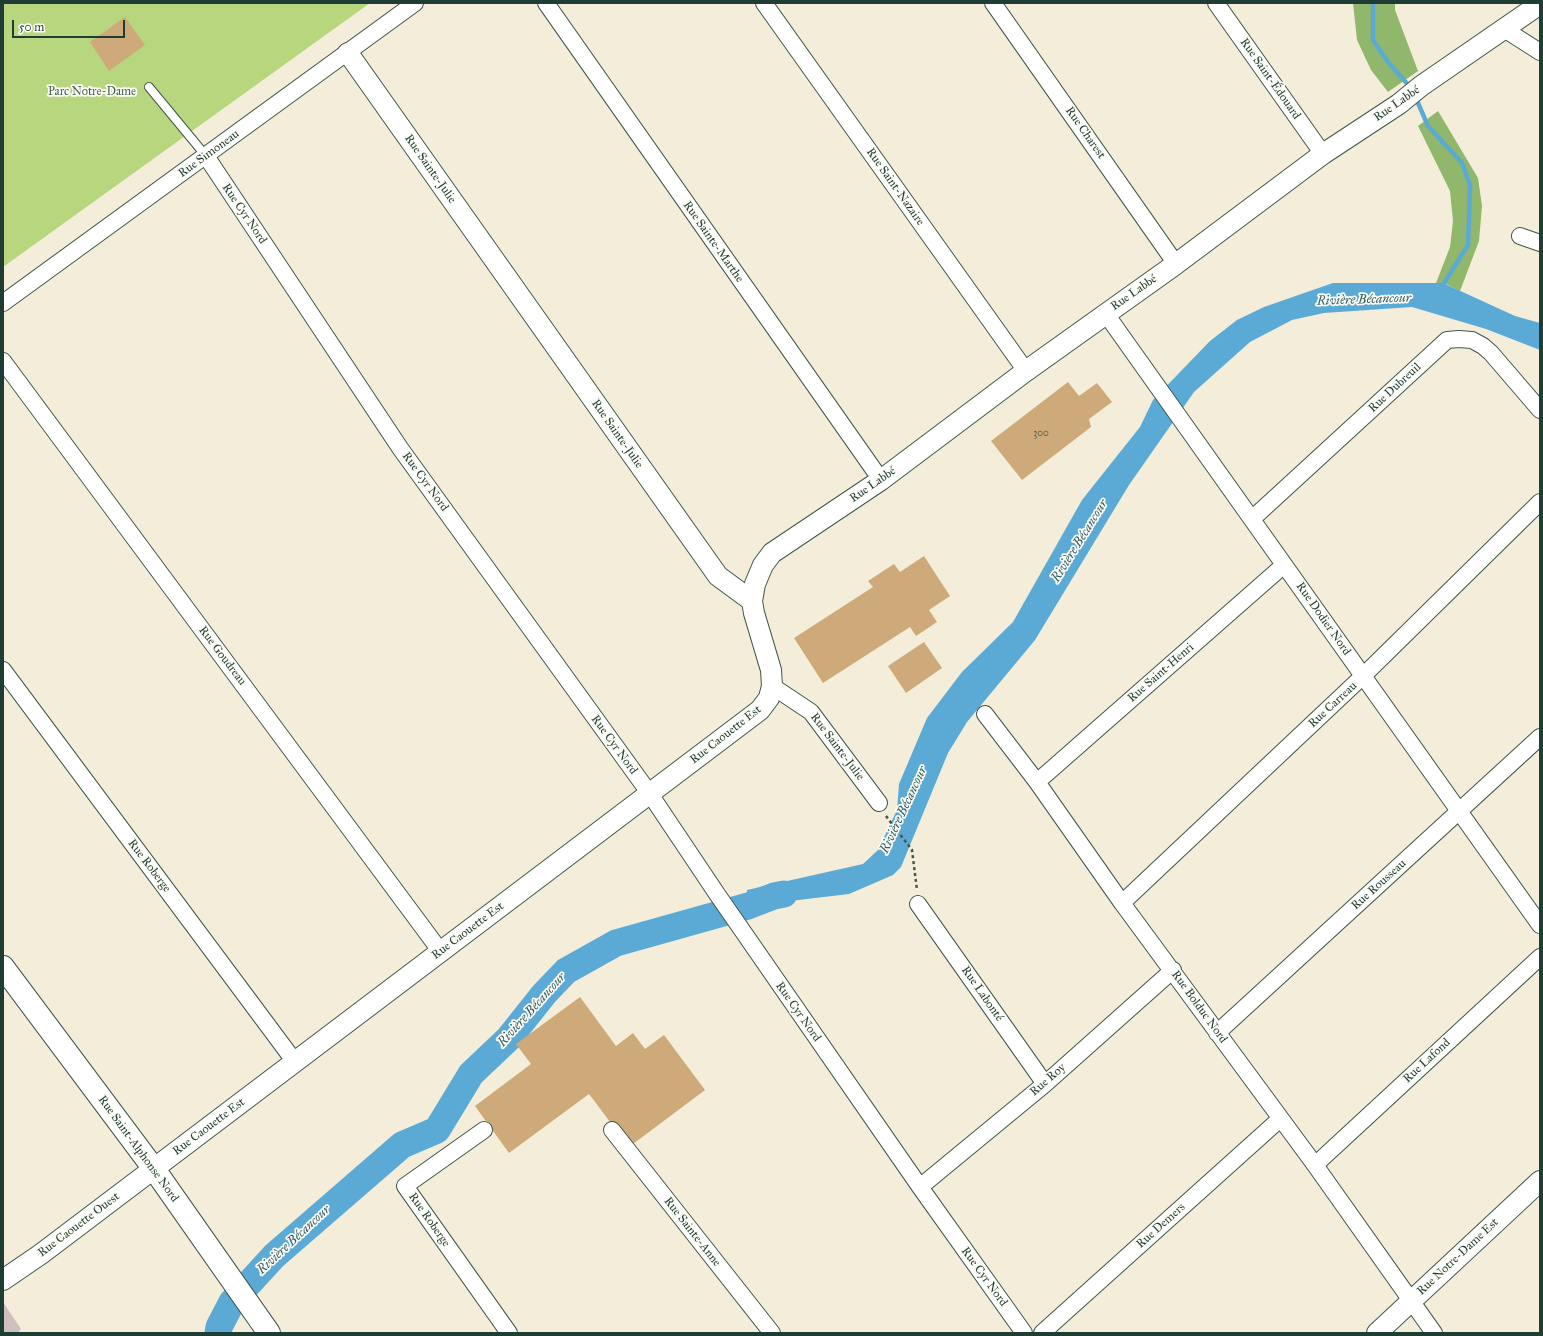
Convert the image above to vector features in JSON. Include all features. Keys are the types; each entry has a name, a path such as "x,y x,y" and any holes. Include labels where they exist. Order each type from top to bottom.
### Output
{"main road":[{"name":"Rue Saint-Alphonse Nord","path":"3,967 154,1169 269,1333"}],"street":[{"name":"Rue Simoneau","path":"3,303 415,3"},
{"name":"Rue Sainte-Marthe","path":"546,3 881,480"},
{"name":"Rue Saint-Nazaire","path":"764,3 1026,371"},
{"name":"Rue Charest","path":"994,3 1176,264"},
{"name":"Rue Saint-Édouard","path":"1216,3 1323,154"},
{"name":"Rue Labbé","path":"752,601 755,584 762,565 772,553 881,480 1026,371 1176,264 1323,154 1399,104 1421,86 1540,4"},
{"path":"1504,30 1540,52"},
{"name":"Rue Sainte-Julie","path":"348,53 718,576 752,601"},
{"name":"Rue Cyr Nord","path":"206,156 400,448 650,794 735,921 920,1187 1024,1333"},
{"path":"1520,236 1540,243"},
{"name":"Rue Dodier Nord","path":"1106,314 1540,925"},
{"name":"Rue Dubreuil","path":"1252,519 1447,340 1472,340 1483,346 1491,353 1540,410"},
{"name":"Rue Goudreau","path":"3,361 441,952"},
{"name":"Rue Carreau","path":"1122,903 1363,676 1540,502"},
{"name":"Rue Saint-Henri","path":"1037,782 1284,565"},
{"path":"752,601 754,613 771,670 772,686"},
{"name":"Rue Roberge","path":"3,670 295,1062"},
{"name":"Rue Sainte-Julie","path":"772,686 811,712 881,808"},
{"name":"Rue Caouette Est","path":"154,1169 760,710 769,698 772,686"},
{"name":"Rue Bolduc Nord","path":"985,714 1037,782 1122,903 1173,970 1280,1119 1315,1165 1434,1333"},
{"name":"Rue Rousseau","path":"1217,1032 1460,812 1540,737"},
{"name":"Rue Labonté","path":"918,904 1045,1084"},
{"name":"Rue Lafond","path":"1315,1165 1540,957"},
{"name":"Rue Roy","path":"920,1187 1045,1084 1173,970"},
{"name":"Rue Demers","path":"1042,1333 1280,1119"},
{"name":"Rue Roberge","path":"484,1130 406,1186 509,1333"},
{"name":"Rue Sainte-Anne","path":"612,1130 772,1333"},
{"name":"Rue Caouette Ouest","path":"3,1280 41,1254 154,1169"},
{"name":"Rue Notre-Dame Est","path":"1377,1333 1540,1182"}],"lane":[{"path":"149,87 206,156"}],"path":[{"path":"881,808 912,850 918,904"}],"shaded area":[{"path":"3,1302 21,1329 18,1333 3,1333"}],"green space":[{"name":"Parc Notre-Dame","path":"3,3 370,3 3,267"},
{"path":"1353,3 1395,3 1395,10 1418,71 1388,92 1371,70 1357,40"},
{"path":"1438,111 1478,178 1482,206 1479,241 1460,291 1444,283 1436,283 1450,247 1453,221 1450,191 1418,126"}],"water":[{"path":"1333,283 1443,283 1515,316 1540,323 1540,350 1486,329 1412,307 1324,313 1292,320 1250,342 1194,392 1129,485 1035,640 967,722 948,753 901,867 893,875 849,894 748,906 747,890 863,864 878,850 897,810 899,784 927,718 962,672 1013,622 1082,500 1140,427 1153,400 1210,341 1237,320 1264,307"}],"building":[{"path":"125,17 145,45 109,71 90,42"},
{"path":"1068,382 1079,396 1097,383 1112,402 1089,419 1091,427 1022,480 991,441"},
{"path":"924,556 950,596 929,610 937,622 916,636 910,627 823,683 794,638 873,587 868,581 894,564 900,572"},
{"path":"924,642 942,668 906,693 888,666"},
{"path":"580,997 616,1046 633,1033 645,1049 664,1035 705,1090 629,1147 589,1094 509,1153 475,1106 531,1064 516,1044"}],"waterway":[{"path":"1373,3 1373,40 1388,62 1411,88"},
{"path":"1415,96 1428,126 1462,163 1470,185 1468,245 1444,283 1444,288"},
{"name":"Rivière Bécancour","path":"218,1333 219,1327 232,1302 274,1256 402,1145 437,1130 471,1074 509,1038 544,994 566,971 616,943 748,906 774,896 784,894"}]}
